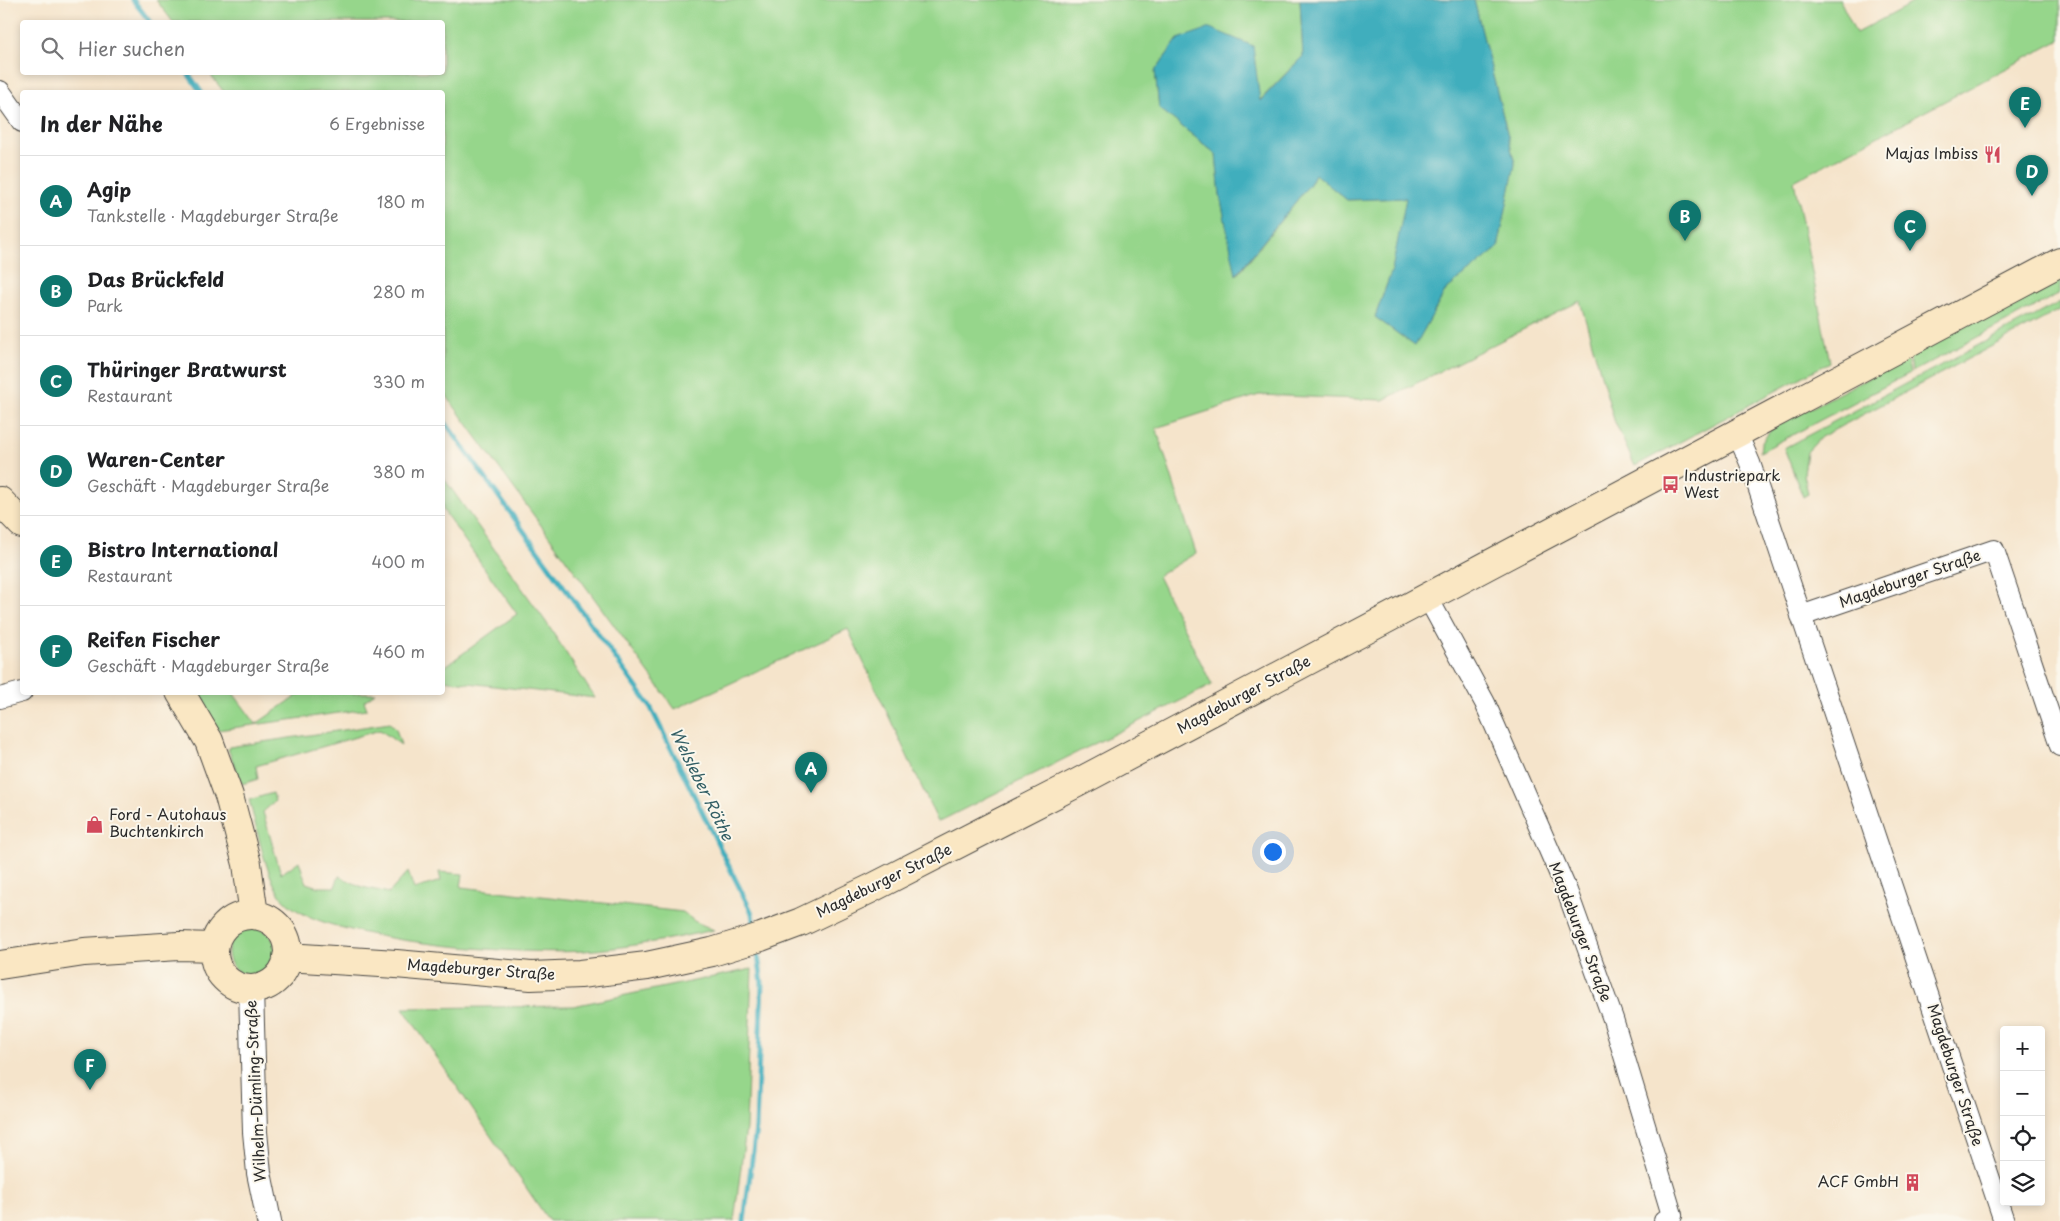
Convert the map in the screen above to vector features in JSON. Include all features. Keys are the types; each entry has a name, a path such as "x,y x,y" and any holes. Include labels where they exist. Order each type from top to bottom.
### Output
{"main road":[{"name":"Magdeburger Straße","path":"287,958 396,964 531,976 580,974 648,966 735,946 801,922 932,858 1428,598 2060,262"},
{"path":"0,501 20,522"},
{"path":"182,695 209,741 230,796 247,864 254,915"},
{"path":"254,915 264,917 281,930 286,938 288,948 284,969 278,978 270,984 251,989 237,987 226,980 218,970 214,958 214,947 218,935 224,926 233,919 254,915"},
{"path":"0,965 84,952 178,946 214,947"}],"street":[{"path":"0,91 20,119"},
{"name":"Magdeburger Straße","path":"1737,433 1748,458 2004,1221"},
{"name":"Magdeburger Straße","path":"1801,616 1994,550 2060,746"},
{"name":"Magdeburger Straße","path":"1428,598 1485,703 1567,891 1613,1019 1672,1215 1664,1221"},
{"path":"0,698 20,693"},
{"name":"Wilhelm-Dümling-Straße","path":"251,989 255,1132 260,1181 269,1221"}],"green space":[{"path":"156,0 1300,0 1303,56 1259,101 1178,39 1155,71 1159,108 1216,154 1220,195 1237,275 1310,184 1315,174 1347,200 1407,198 1392,270 1375,317 1415,346 1446,290 1498,248 1515,164 1474,0 1840,0 1856,33 1918,0 2060,0 2060,40 1794,181 1830,362 1635,466 1614,420 1580,301 1383,400 1259,395 1156,428 1196,553 1158,576 1212,685 938,822 848,629 675,709 445,394 445,90 222,90 211,75 445,75 445,20 171,20"},
{"path":"2060,272 2060,293 1912,372 1910,357"},
{"path":"2060,302 2060,310 1821,437 1807,452 1804,474 1808,494 1803,497 1784,448"},
{"path":"1907,358 1910,373 1760,452 1761,444 1772,428"},
{"path":"445,480 546,622 595,698 445,680 445,667 517,614 445,513"},
{"path":"198,695 234,695 256,724 298,695 372,695 364,701 367,709 218,730"},
{"path":"390,723 396,729 401,745 380,730 256,766 258,779 242,784 228,749 229,747"},
{"path":"273,793 275,801 263,812 281,874 299,861 306,883 318,887 335,887 339,876 362,887 389,893 408,872 414,889 441,881 439,872 463,874 461,887 683,912 694,921 714,930 616,948 555,952 472,948 426,943 338,927 305,915 284,900 272,880 249,800"},
{"path":"247,928 257,928 269,935 276,947 276,957 269,969 257,976 247,976 239,972 232,965 228,957 228,947 232,939 239,932"},
{"path":"752,969 746,1128 734,1221 549,1221 403,1008 573,1006"}],"water":[{"path":"1300,0 1474,0 1515,164 1498,248 1446,290 1415,346 1375,317 1392,270 1406,198 1347,200 1315,174 1310,184 1236,275 1220,195 1216,154 1159,108 1155,71 1178,39 1210,28 1253,46 1260,101 1303,56"}],"waterway":[{"name":"Welsleber Röthe","path":"133,0 148,20"},
{"name":"Welsleber Röthe","path":"189,75 200,90"},
{"name":"Welsleber Röthe","path":"445,422 650,706 752,913 754,930"},
{"name":"Welsleber Röthe","path":"744,1221 756,1128 762,983 757,948"}],"place":[{"name":"Bistro International","path":"2025,128"},
{"name":"Majas Imbiss","path":"1992,154"},
{"name":"Waren-Center","path":"2032,196"},
{"name":"Das Brückfeld","path":"1685,241"},
{"name":"Thüringer Bratwurst","path":"1910,251"},
{"name":"Industriepark West","path":"1670,485"},
{"name":"Agip","path":"811,793"},
{"name":"Ford - Autohaus Buchtenkirch","path":"95,824"},
{"name":"Reifen Fischer","path":"90,1090"},
{"name":"ACF GmbH","path":"1913,1182"}]}
